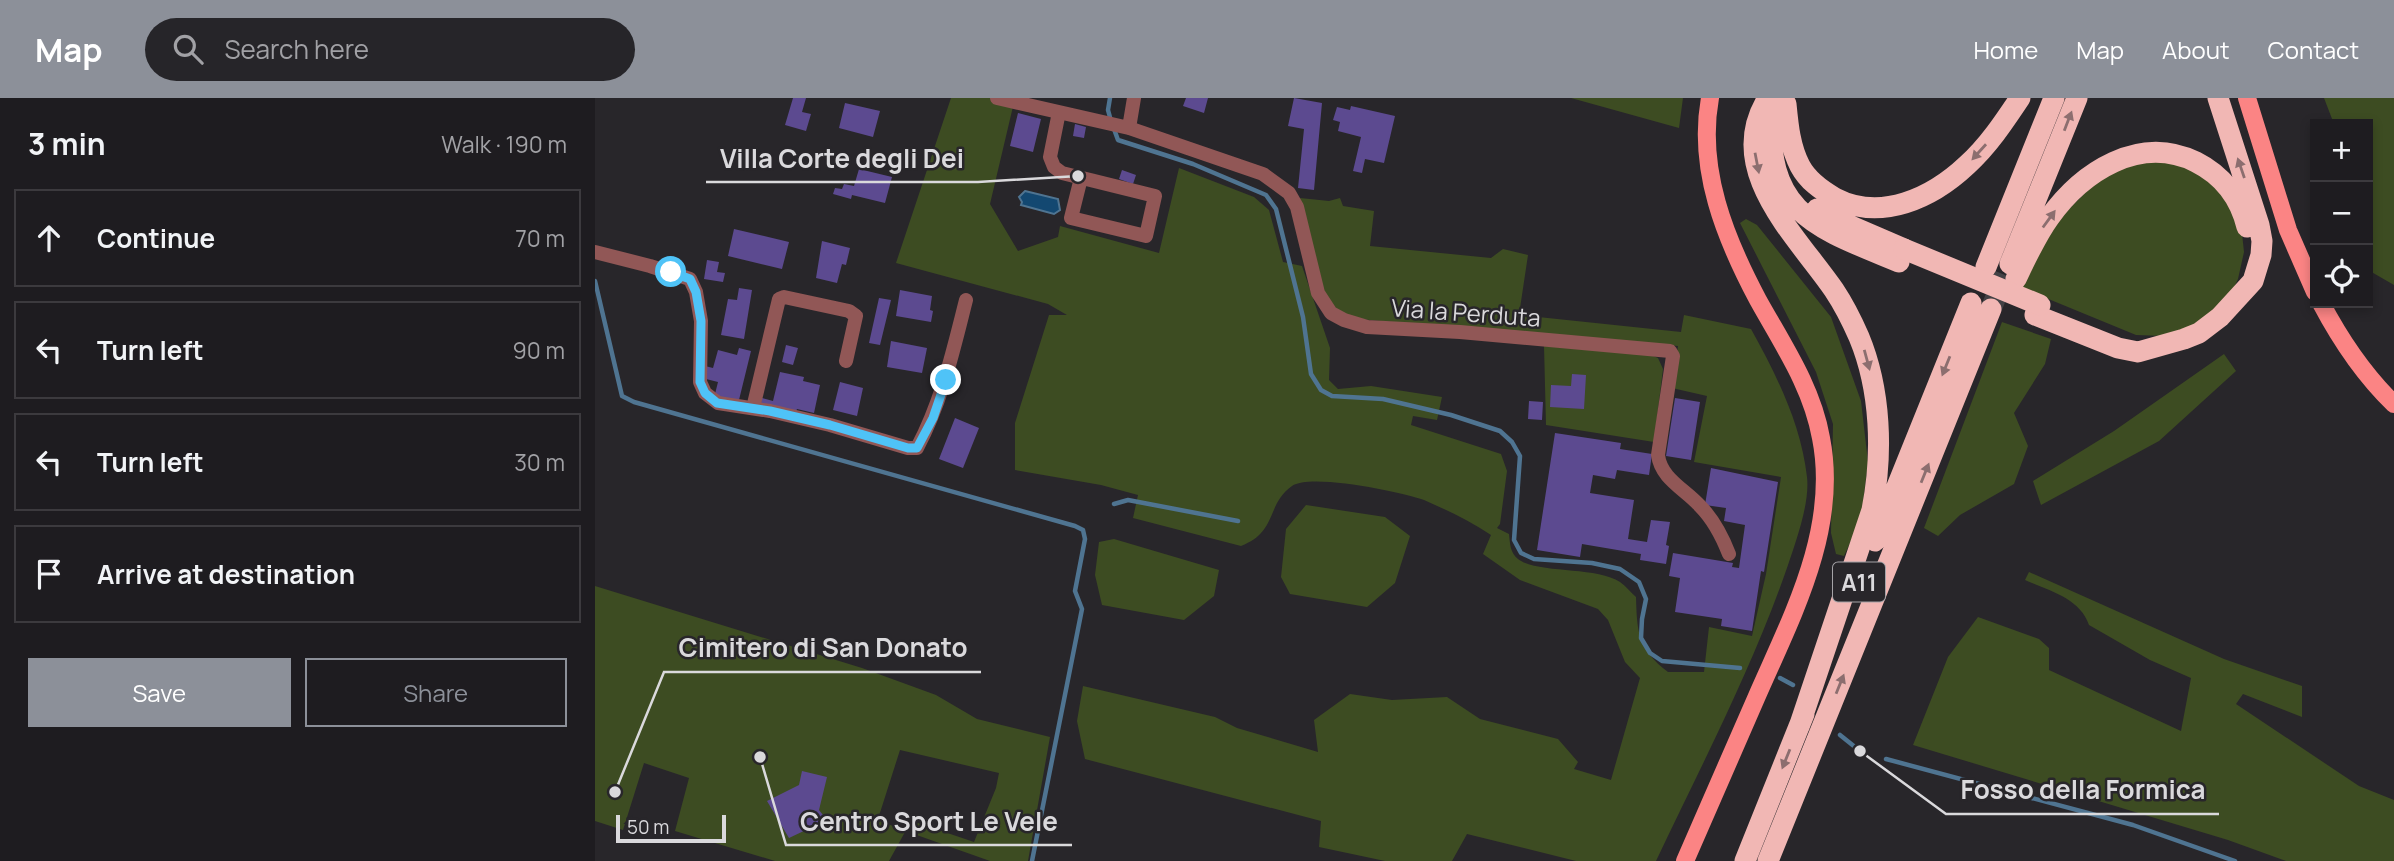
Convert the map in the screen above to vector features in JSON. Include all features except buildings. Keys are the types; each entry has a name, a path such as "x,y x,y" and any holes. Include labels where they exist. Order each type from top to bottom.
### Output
{"highway":[{"path":"1779,99 1793,150 1806,175 1817,187 1844,202 1873,208 1909,202 1947,181 1967,166 1986,145 2020,98"},
{"path":"2002,274 2054,98"},
{"path":"2002,274 2077,98"},
{"path":"1779,99 1786,160 1798,189 1807,200 1832,218 1902,255 2038,310 2142,342 2173,343 2199,333 2231,306 2253,281 2261,255 2262,241 2255,209 2218,98"},
{"path":"1779,99 1761,110 1755,138 1758,170 1769,200 1802,249 1833,288 1859,337 1874,392 1878,432 1876,492 1869,520 1799,727"},
{"path":"2002,274 2079,185 2100,169 2119,160 2148,152 2163,152 2191,159 2215,173 2240,206 2248,232 2249,247 2243,282 2231,306"},
{"name":"A11","path":"1745,861 1799,727 1987,308 1961,386 1768,861"}],"main road":[{"path":"1685,861 1790,623 1816,549 1823,499 1822,441 1809,395 1743,271 1711,183 1706,131 1710,98"},
{"path":"2248,98 2288,230 2310,281"},
{"path":"2324,308 2355,357 2394,404"}],"street":[{"path":"997,98 1129,128 1134,98"},
{"path":"1059,112 1050,157 1054,167 1062,173 1155,196 1146,236 1071,218 1081,178"},
{"name":"Via la Perduta","path":"1129,128 1263,174 1289,193 1297,207 1318,293 1331,313 1344,320 1367,327 1460,332 1670,351 1673,356 1658,455 1659,465 1714,522 1723,536 1729,554"},
{"path":"595,253 690,279 696,292 701,321 700,382 705,393 717,403 830,425 908,448 917,448 933,418 946,380 966,300"},
{"path":"753,408 779,299 784,297 849,311 856,316 846,361"}],"green space":[{"path":"951,98 1015,98 990,204 1018,251 1058,237 1060,226 1159,253 1179,168 1254,197 1269,210 1283,262 1302,266 1330,348 1329,380 1338,389 1371,386 1442,397 1437,420 1413,416 1411,425 1501,454 1507,471 1500,524 1497,528 1509,534 1515,557 1539,567 1610,577 1622,584 1636,597 1637,621 1645,648 1668,672 1704,672 1709,627 1752,636 1766,574 1781,477 1694,462 1707,396 1672,388 1678,346 1358,319 1343,314 1331,303 1320,280 1300,198 1329,201 1340,198 1343,206 1374,211 1370,246 1491,258 1503,249 1528,255 1519,315 1681,332 1684,315 1751,329 1779,383 1799,438 1807,477 1804,510 1788,565 1759,641 1656,861 1576,861 1467,834 1452,861 1385,861 1319,847 1321,821 1085,759 1077,721 1083,686 1215,717 1237,728 1318,752 1314,720 1350,694 1392,700 1447,697 1480,719 1558,739 1578,762 1574,769 1611,780 1640,678 1625,662 1608,620 1598,609 1520,580 1483,554 1491,535 1424,500 1357,485 1302,483 1292,486 1284,493 1267,526 1253,540 1241,546 1133,518 1138,495 1101,485 1015,470 1015,423 1049,315 1067,315 1048,304 896,263"},
{"path":"1571,98 1683,98 1679,128"},
{"path":"2324,98 2394,98 2394,285 2373,273 2373,119 2332,119"},
{"path":"2159,158 2211,178 2241,224 2244,252 2238,279 2232,292 2203,322 2164,336 2136,335 2019,287 2049,229 2106,172"},
{"path":"1746,219 1757,225 1831,317 1861,401 1868,462 1861,519 1844,556 1836,554 1831,533 1833,424 1816,372 1740,223"},
{"path":"2002,322 2051,339 2045,364 2014,413 2028,446 2014,484 1960,515 1938,536 1924,528"},
{"path":"1544,346 1651,355 1658,358 1663,369 1654,442 1546,425"},
{"path":"2224,354 2236,371 2159,441 2041,505 2033,481 2114,431"},
{"path":"1306,505 1385,517 1410,536 1395,583 1367,607 1290,594 1281,577 1286,529"},
{"path":"1114,539 1219,570 1214,596 1184,620 1102,605 1095,575 1099,542"},
{"path":"2029,572 2224,659 2302,686 2302,717 2243,694 2236,704 2359,786 2394,800 2394,861 2286,861 2228,840 1913,745 1948,657 1978,617 2039,639 2049,648 2049,670 2181,731 2191,678 2150,660 2089,625 2079,608 2071,602 2025,580"},
{"path":"595,586 862,668 936,695 977,719 1050,737 1028,861 990,861 911,833 915,822 974,842 996,788 999,773 900,750 878,819 905,832 889,861 775,861 675,831 689,778 644,763 623,830 595,821"}],"water":[{"path":"1025,191 1058,199 1060,210 1054,214 1021,205 1019,197"}],"waterway":[{"path":"1110,98 1108,110 1111,121"},
{"path":"1114,129 1118,140 1193,164 1266,195 1276,209 1303,317 1311,374 1321,390 1332,396 1383,399 1451,415 1500,431 1512,442 1520,456 1514,540 1521,553 1534,559 1592,563 1620,569 1639,582 1646,599 1641,638 1650,653 1662,661 1740,668"},
{"path":"595,281 622,396 634,402 1083,530 1085,539 1075,591 1082,609 1032,861"},
{"path":"1114,504 1128,500 1238,521"},
{"path":"1780,678 1793,685"},
{"path":"1840,735 1860,751"},
{"path":"1886,759 2133,825 2235,861"}],"tunnel":[{"path":"1991,309 2005,275"}],"place":[{"name":"Villa Corte degli Dei","path":"1078,176"},
{"name":"Fosso della Formica","path":"1860,751"},
{"name":"Centro Sport Le Vele","path":"760,757"},
{"name":"Cimitero di San Donato","path":"615,792"}],"route":[{"path":"671,272 690,279 696,292 701,321 700,382 705,393 717,403 770,411 908,448 917,448 933,418 946,380"}]}
